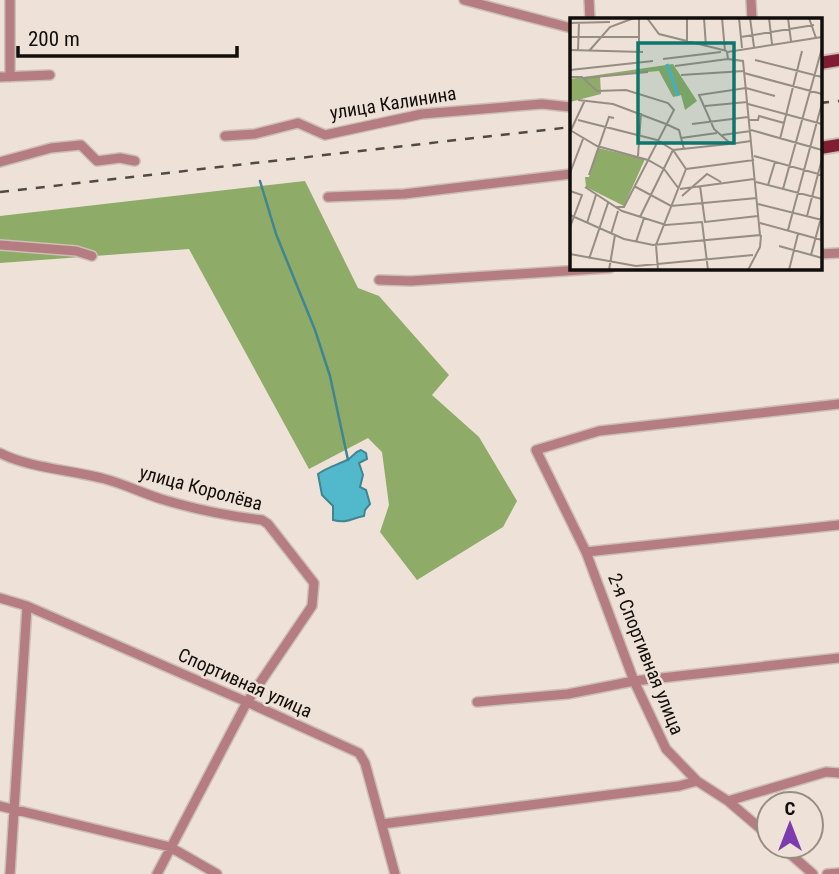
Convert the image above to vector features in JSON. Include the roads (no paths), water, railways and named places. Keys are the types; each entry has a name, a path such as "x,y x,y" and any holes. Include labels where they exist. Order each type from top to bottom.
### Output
{"street":[{"path":"10,0 5,77 50,75"},
{"path":"464,0 570,29"},
{"path":"589,0 590,18"},
{"path":"751,0 752,18"},
{"name":"улица Калинина","path":"225,136 255,134 298,123 325,135 422,114 542,104 570,107"},
{"path":"0,162 51,148 81,145 97,161 120,158 135,161"},
{"path":"328,197 404,194 570,174"},
{"path":"0,244 76,251 92,256"},
{"path":"379,280 411,281 579,270"},
{"name":"2-я Спортивная улица","path":"755,824 728,800 697,781 666,749 634,681 586,552 536,450 599,431 839,404"},
{"name":"улица Королёва","path":"0,453 37,465 108,480 197,509 262,520 314,583 312,606 247,702 157,874"},
{"path":"586,552 839,525"},
{"name":"Спортивная улица","path":"0,597 27,606 359,753 365,763 395,874"},
{"path":"10,874 27,606"},
{"path":"477,702 568,694 634,681 839,658"},
{"path":"728,800 826,772 839,773"},
{"path":"382,824 679,786 697,781"},
{"path":"0,806 170,847 217,874"},
{"path":"797,860 813,874"},
{"path":"827,874 839,873"}],"water":[{"path":"361,450 366,453 367,459 359,463 363,475 360,487 366,490 370,504 364,516 346,521 333,520 333,506 322,495 318,474"}],"waterway":[{"path":"260,181 276,234 315,330 330,376 348,460"}],"railway":[{"path":"822,103 839,101"},
{"path":"0,192 570,127"}]}
